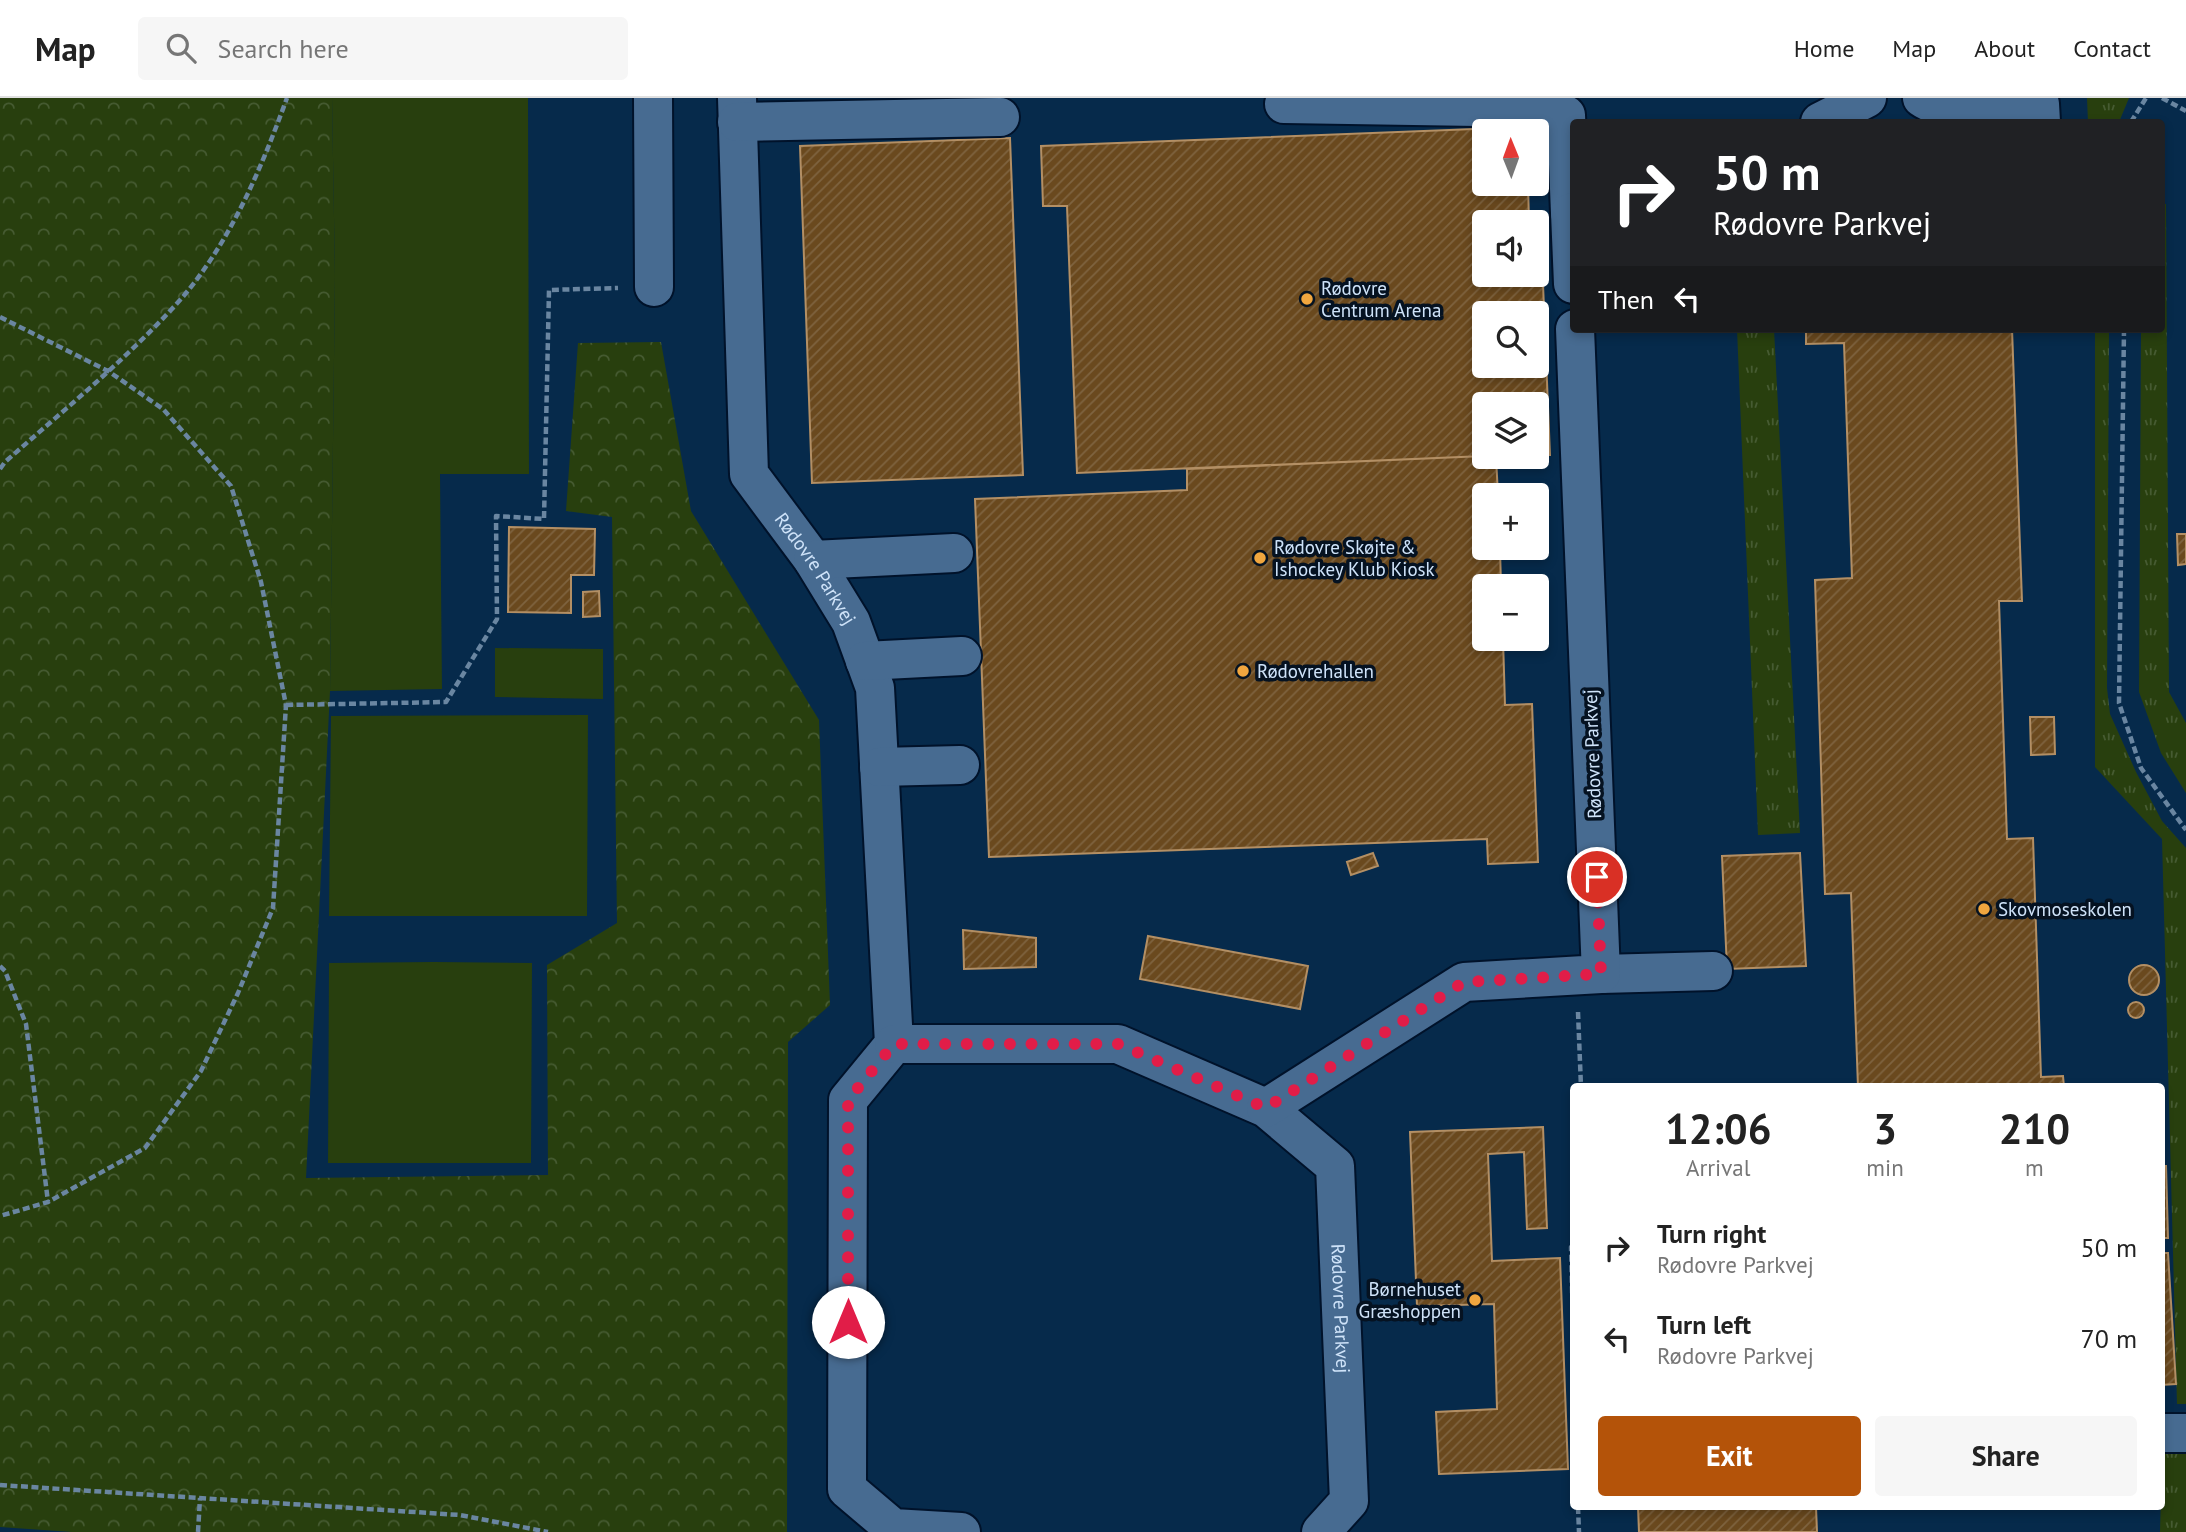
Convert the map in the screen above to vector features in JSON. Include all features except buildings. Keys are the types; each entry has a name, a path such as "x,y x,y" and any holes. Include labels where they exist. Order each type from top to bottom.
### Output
{"street":[{"path":"653,98 654,286"},
{"path":"1826,119 1867,98"},
{"path":"1922,98 1930,104 1964,108 2040,104 2041,119"},
{"path":"1284,104 1540,108 1566,115 1570,180"},
{"path":"737,110 1000,117"},
{"name":"Rødovre Parkvej","path":"737,110 749,474 813,559 851,622 875,688 894,1044 1118,1044 1266,1108 1335,1166 1349,1501 1321,1532"},
{"name":"Rødovre Parkvej","path":"1575,333 1601,974"},
{"path":"813,559 954,553"},
{"path":"865,661 962,656"},
{"path":"879,767 960,765"},
{"path":"1266,1108 1464,982 1713,971"},
{"path":"894,1044 848,1100 847,1489 893,1528 961,1532"},
{"path":"2165,1433 2186,1433"}],"path":[{"path":"0,469 108,371 181,299 239,213 262,164 287,98"},
{"path":"2133,119 2146,98"},
{"path":"2162,98 2186,111"},
{"path":"286,705 446,702 497,620 496,516 544,519 550,290 654,286"},
{"path":"0,317 108,371 163,409 231,486 261,582 286,705 273,908 233,1004 201,1071 145,1148 48,1202 0,1216"},
{"path":"2124,333 2119,703 2141,768 2186,830"},
{"path":"0,966 5,971 26,1024 48,1202"},
{"path":"0,1485 460,1515 548,1532"},
{"path":"198,1532 200,1498"},
{"path":"1578,1510 1578,1532"}],"green space":[{"path":"0,98 332,98 335,276 330,691 306,1178 548,1175 547,965 617,923 612,517 566,511 578,343 661,342 691,511 819,720 830,1005 788,1042 787,1532 72,1532 0,1527"},
{"path":"332,98 528,98 529,474 440,474 442,689 330,691 335,276"},
{"path":"2087,98 2129,98 2120,119 2088,119"},
{"path":"2166,204 2169,692 2186,723 2186,793 2161,753 2139,692 2141,333 2165,333"},
{"path":"1737,333 1774,333 1800,833 1758,835"},
{"path":"2095,333 2109,333 2107,688 2110,714 2162,821 2186,848 2186,1404 2177,1404 2162,839 2095,767"},
{"path":"495,648 603,649 603,699 495,697"},
{"path":"588,715 587,916 329,916 331,716"},
{"path":"329,963 532,963 531,1163 328,1163"},
{"path":"2165,1453 2186,1454 2186,1532 2160,1532 2161,1510 2165,1510"}],"place":[{"name":"Rødovre Centrum Arena","path":"1307,299"},
{"name":"Rødovre Skøjte & Ishockey Klub Kiosk","path":"1260,558"},
{"name":"Rødovrehallen","path":"1243,671"},
{"name":"Skovmoseskolen","path":"1984,909"},
{"name":"Børnehuset Græshoppen","path":"1475,1300"}],"route":[{"path":"848,1322 848,1100 894,1044 1118,1044 1266,1108 1464,982 1601,974 1597,877"}]}
